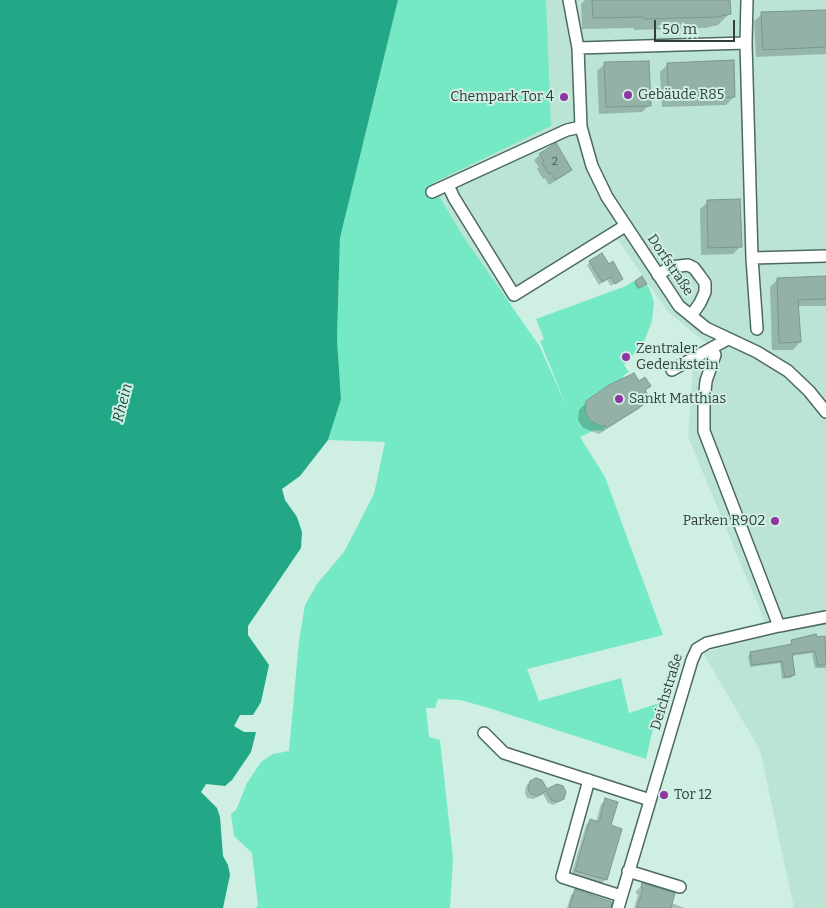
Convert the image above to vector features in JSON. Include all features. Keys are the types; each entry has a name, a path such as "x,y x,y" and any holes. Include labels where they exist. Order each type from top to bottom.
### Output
{"street":[{"name":"Dorfstraße","path":"569,0 578,48 581,127 592,166 607,198 679,306 706,328 757,352 788,371 809,391 826,412"},
{"path":"747,0 746,43 752,258 757,329"},
{"path":"578,48 746,43"},
{"path":"432,192 567,130 581,127"},
{"path":"448,185 454,198 514,294 625,226"},
{"path":"752,258 826,256"},
{"path":"658,275 670,266 688,265 694,268 705,283 705,292 691,316"},
{"path":"672,370 728,339"},
{"path":"712,349 715,355 706,381 704,431 779,626"},
{"name":"Deichstraße","path":"618,908 692,660 697,649 707,642 826,617"},
{"path":"484,733 504,753 650,800"},
{"path":"588,780 562,877 621,896"},
{"path":"628,871 680,887"}],"shaded area":[{"path":"398,0 546,0 551,126 433,183 465,239 540,347 567,408 540,341 544,339 536,319 626,286 642,276 650,290 654,302 652,321 644,342 624,365 629,372 623,376 624,379 598,392 586,403 587,410 585,411 587,416 591,421 597,422 598,425 599,423 605,425 604,431 595,430 580,437 605,477 663,635 527,669 539,701 621,678 629,713 659,703 646,759 489,708 460,700 438,699 435,708 426,708 429,737 440,740 453,858 450,908 256,908 258,905 252,853 234,836 231,814 236,810 247,783 261,762 273,754 289,751 299,641 305,605 317,584 344,552 374,494 385,442 328,440 341,398 337,339 340,238"},
{"path":"436,0 826,0 826,908 794,908 760,750 703,653 770,634 688,437 693,368 707,344 667,311 618,240 611,241 507,307 391,202"}],"water":[{"name":"Rhein","path":"0,0 398,0 340,238 337,339 341,399 328,440 300,476 282,489 285,500 297,517 302,532 301,548 248,626 248,635 269,665 261,702 253,715 240,715 234,726 244,732 256,732 251,752 232,780 225,786 206,784 201,792 217,808 220,817 223,856 228,865 230,875 223,908 0,908"}],"building":[{"path":"592,0 730,0 731,14 717,17 593,18"},
{"path":"826,10 826,47 763,50 761,12"},
{"path":"734,60 735,97 669,100 667,63"},
{"name":"Gebäude R85","path":"649,61 651,106 606,107 604,62"},
{"path":"556,143 572,170 555,180 542,163 544,161 539,154"},
{"path":"740,199 742,247 708,248 707,200"},
{"path":"602,253 609,264 613,261 623,279 615,284 611,277 602,282 589,261"},
{"path":"642,276 647,284 639,288 635,281"},
{"path":"826,276 826,299 798,300 801,342 779,343 777,278"},
{"name":"Sankt Matthias","path":"634,373 639,381 645,377 651,386 645,390 650,398 647,400 648,402 606,428 605,425 601,426 591,421 585,412 586,401 609,385"},
{"path":"816,634 817,637 825,636 826,664 818,666 815,651 792,654 795,675 785,677 782,661 752,665 750,652 792,644 791,640"},
{"path":"536,778 542,780 547,789 557,784 563,786 566,792 564,799 558,802 551,800 546,791 538,796 531,794 528,789 530,781"},
{"path":"605,798 618,802 611,825 622,829 607,880 575,871 590,819 599,822"},
{"path":"642,883 675,893 671,908 637,908 643,888 641,888"},
{"path":"575,889 612,902 611,908 569,908"}],"place":[{"name":"Gebäude R85","path":"628,95"},
{"name":"Chempark Tor 4","path":"564,97"},
{"name":"Zentraler Gedenkstein","path":"626,357"},
{"name":"Sankt Matthias","path":"619,399"},
{"name":"Parken R902","path":"775,521"},
{"name":"Tor 12","path":"664,795"}]}
